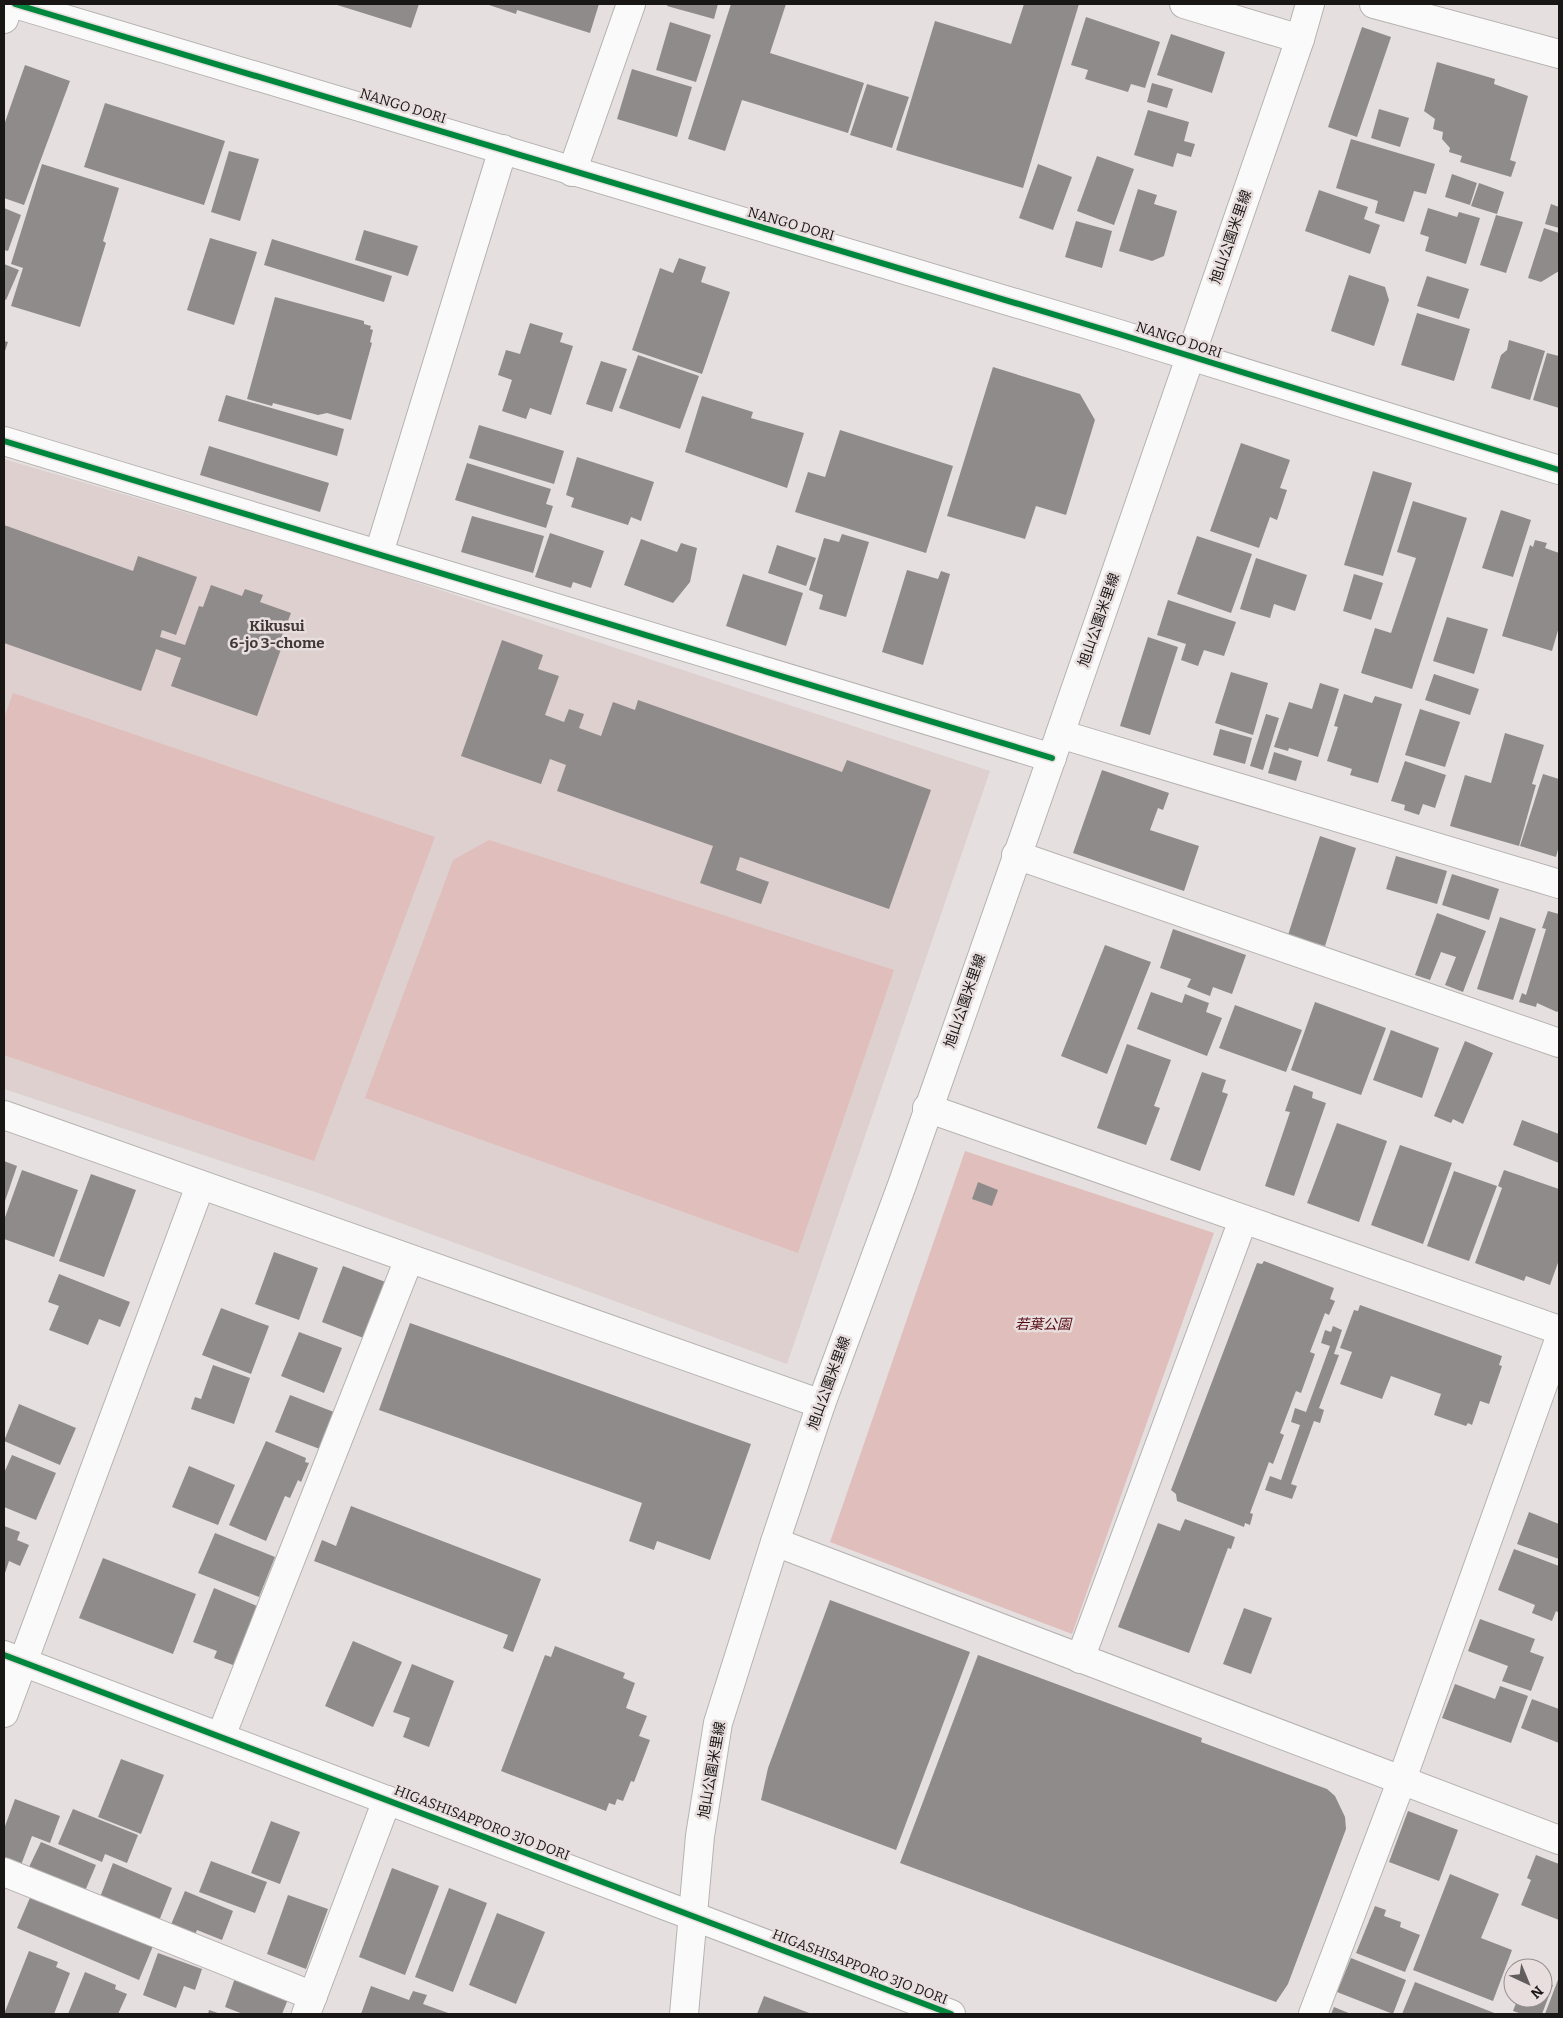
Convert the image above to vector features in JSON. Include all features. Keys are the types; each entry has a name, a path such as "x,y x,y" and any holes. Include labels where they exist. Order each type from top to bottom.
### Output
{"street":[{"path":"572,172 631,4"},
{"path":"1184,4 1300,39"},
{"name":"旭山公園米里線","path":"684,2014 700,1836 718,1723 821,1404 902,1185 927,1108 1056,746 1189,356 1300,39 1310,4"},
{"path":"1374,4 1559,54"},
{"name":"NANGO DORI","path":"13,7 504,149 572,172 1189,356 1559,470"},
{"path":"379,553 504,149"},
{"path":"4,441 379,553 1056,746 1559,884"},
{"path":"1016,855 1559,1043"},
{"path":"927,1108 1559,1330"},
{"path":"4,1115 200,1186 821,1404"},
{"path":"4,1713 13,1658 200,1186"},
{"path":"1080,1659 1243,1220"},
{"path":"221,1736 409,1259"},
{"path":"1313,2014 1401,1782 1559,1340"},
{"path":"775,1542 1401,1782 1559,1840"},
{"name":"HIGASHISAPPORO 3JO DORI","path":"13,1658 951,2014"},
{"path":"4,1872 310,2005 387,1800"}],"shaded area":[{"path":"4,459 367,566 990,771 787,1364 321,1194 4,1089"}],"green space":[{"path":"13,693 435,837 314,1161 4,1055 4,718"},
{"path":"489,840 894,970 798,1253 365,1098 453,860"},
{"name":"若葉公園","path":"965,1151 1214,1233 1072,1634 830,1542"}],"building":[{"path":"334,4 419,4 411,28"},
{"path":"486,4 599,4 590,33 517,10 516,14"},
{"path":"668,4 718,4 714,19 667,6"},
{"path":"731,4 786,4 770,53 864,83 848,133 742,100 725,151 688,139"},
{"path":"1024,4 1079,4 1023,188 896,150 935,21 1011,44"},
{"path":"1086,17 1160,42 1145,88 1131,84 1128,92 1085,79 1088,70 1071,65"},
{"path":"670,22 711,35 696,82 656,70"},
{"path":"1362,27 1391,37 1357,137 1328,127"},
{"path":"1171,34 1225,52 1212,93 1157,75"},
{"path":"1437,62 1495,79 1494,84 1528,96 1510,160 1516,162 1511,177 1460,162 1462,156 1449,152 1450,148 1442,139 1443,132 1433,129 1435,119 1424,111"},
{"path":"25,65 70,81 24,205 4,198 4,125"},
{"path":"632,69 692,87 677,137 617,119"},
{"path":"1152,83 1173,89 1167,108 1147,102"},
{"path":"867,84 909,97 892,148 850,135"},
{"path":"105,103 225,141 204,205 84,167"},
{"path":"1379,109 1409,118 1400,147 1371,138"},
{"path":"1148,110 1189,122 1184,141 1195,144 1191,157 1177,153 1173,167 1134,155"},
{"path":"1351,139 1435,164 1426,194 1414,191 1404,222 1375,213 1378,201 1336,188"},
{"path":"229,151 259,159 240,221 211,212"},
{"path":"1097,156 1134,169 1114,225 1077,211"},
{"path":"42,164 119,188 103,241 106,243 80,327 11,306 23,268 11,264"},
{"path":"1038,164 1072,177 1053,230 1019,218"},
{"path":"1452,174 1477,183 1470,205 1445,197"},
{"path":"1479,183 1504,192 1497,214 1471,206"},
{"path":"1138,189 1157,195 1154,204 1177,211 1164,256 1152,261 1119,251"},
{"path":"1319,190 1368,207 1364,219 1380,225 1370,254 1305,231"},
{"path":"1551,204 1559,207 1559,228 1545,224"},
{"path":"4,208 21,215 8,251 4,250"},
{"path":"1428,208 1457,217 1459,212 1480,218 1466,264 1425,251 1429,237 1420,234"},
{"path":"1496,215 1523,222 1506,273 1480,265"},
{"path":"1076,221 1112,231 1102,268 1065,257"},
{"path":"1544,228 1559,233 1559,271 1541,282 1528,278"},
{"path":"364,230 418,246 408,276 355,260"},
{"path":"210,238 257,252 234,325 187,310"},
{"path":"272,239 392,276 384,302 264,265"},
{"path":"679,258 706,267 701,282 730,292 702,374 632,350 660,268 673,273"},
{"path":"4,264 19,270 6,300 4,299"},
{"path":"1349,275 1385,287 1389,300 1374,346 1331,331"},
{"path":"1427,276 1469,289 1459,319 1417,306"},
{"path":"275,297 364,321 364,324 371,326 370,329 373,330 370,342 372,343 351,420 327,413 318,415 273,403 272,406 247,399"},
{"path":"1417,313 1470,329 1454,381 1401,365"},
{"path":"530,323 563,333 560,342 573,346 551,415 530,408 526,419 502,411 512,380 498,375 506,350 520,354"},
{"path":"1509,340 1545,351 1530,400 1491,388 1501,355 1507,350"},
{"path":"4,341 8,342 4,354"},
{"path":"1547,353 1559,356 1559,408 1533,400"},
{"path":"638,355 699,376 680,429 619,408"},
{"path":"601,361 627,369 612,412 586,404"},
{"path":"993,367 1080,394 1095,420 1066,515 1036,506 1025,539 947,516"},
{"path":"226,395 344,429 337,456 218,421"},
{"path":"702,396 753,412 751,418 804,433 787,488 685,452"},
{"path":"479,425 564,451 554,484 469,458"},
{"path":"840,430 953,466 926,553 795,512 808,472 825,477"},
{"path":"1241,443 1290,460 1280,488 1287,490 1277,520 1270,517 1259,548 1210,531"},
{"path":"209,446 329,483 320,512 200,475"},
{"path":"577,457 654,482 641,521 631,517 628,525 571,507 574,498 566,495"},
{"path":"467,463 551,489 546,504 553,506 546,528 455,500"},
{"path":"1373,471 1412,483 1383,576 1344,565"},
{"path":"1413,501 1467,518 1412,689 1361,673 1375,628 1391,633 1416,558 1397,552"},
{"path":"1501,510 1531,520 1513,577 1482,568"},
{"path":"472,516 544,536 533,573 461,552"},
{"path":"4,525 133,571 138,556 197,577 176,635 162,630 160,637 185,645 199,606 203,607 211,585 242,596 245,589 263,595 260,602 291,613 282,636 285,638 257,716 171,686 181,658 156,649 141,691 4,643"},
{"path":"550,533 604,551 591,588 573,582 571,588 535,577"},
{"path":"842,534 869,542 846,617 819,609 823,595 809,590 824,538 839,542"},
{"path":"1197,536 1252,554 1231,613 1177,594"},
{"path":"641,539 677,552 681,543 697,548 690,582 673,603 624,585"},
{"path":"1535,540 1547,543 1545,548 1559,553 1559,627 1552,651 1502,636 1530,545 1533,547"},
{"path":"777,545 816,558 806,586 768,573"},
{"path":"1256,558 1307,575 1295,611 1274,604 1270,618 1240,609"},
{"path":"907,570 938,579 941,571 950,574 923,665 882,652"},
{"path":"743,574 803,593 786,646 726,626"},
{"path":"1354,574 1383,583 1371,620 1343,611"},
{"path":"1168,600 1236,622 1224,656 1204,650 1198,666 1181,660 1186,644 1157,635"},
{"path":"1447,617 1488,629 1474,674 1433,661"},
{"path":"1148,637 1178,647 1150,735 1120,726"},
{"path":"502,640 543,655 538,669 559,676 545,715 564,722 569,709 584,714 579,728 601,736 613,702 635,710 638,700 842,772 847,760 931,790 889,909 740,857 736,870 769,882 761,904 700,883 713,846 557,791 566,765 550,759 541,784 461,756"},
{"path":"1231,672 1268,683 1253,735 1215,723"},
{"path":"1434,674 1479,689 1470,715 1425,700"},
{"path":"1320,683 1339,689 1318,757 1289,748 1288,751 1274,747 1289,702 1312,709"},
{"path":"1344,694 1372,703 1375,696 1402,704 1378,783 1350,775 1352,769 1327,761 1338,727 1334,726"},
{"path":"1420,709 1460,722 1445,767 1405,755"},
{"path":"1266,714 1279,718 1263,770 1250,766"},
{"path":"1220,729 1252,738 1245,764 1213,755"},
{"path":"1505,733 1544,745 1532,784 1536,785 1519,846 1450,826 1465,775 1491,783"},
{"path":"1274,752 1302,761 1296,781 1268,773"},
{"path":"1405,761 1446,775 1435,808 1423,804 1419,815 1404,810 1405,805 1391,801"},
{"path":"1102,770 1169,793 1163,810 1158,808 1150,830 1199,846 1184,891 1073,853"},
{"path":"1543,774 1559,779 1559,846 1556,857 1520,846"},
{"path":"1320,836 1356,848 1325,946 1288,935"},
{"path":"1396,856 1447,871 1437,904 1386,889"},
{"path":"1452,874 1499,889 1489,920 1442,905"},
{"path":"1548,911 1559,914 1559,1010 1557,1012 1537,1003 1536,1007 1519,1002 1522,993 1526,995 1546,929 1542,928"},
{"path":"1437,913 1486,931 1463,992 1445,985 1456,957 1441,952 1430,980 1415,975"},
{"path":"1500,917 1536,929 1513,1000 1477,989"},
{"path":"1173,929 1246,955 1232,994 1213,987 1210,996 1187,987 1191,979 1160,968"},
{"path":"1105,945 1151,962 1107,1074 1061,1056"},
{"path":"1151,992 1182,1003 1185,994 1209,1003 1206,1012 1222,1018 1207,1056 1137,1029"},
{"path":"1315,1002 1386,1028 1361,1095 1291,1070"},
{"path":"1235,1005 1302,1030 1286,1072 1219,1048"},
{"path":"1391,1030 1439,1048 1422,1098 1373,1080"},
{"path":"1465,1041 1493,1053 1463,1124 1453,1119 1451,1123 1434,1116"},
{"path":"1127,1044 1171,1060 1154,1106 1160,1108 1146,1145 1097,1128"},
{"path":"1202,1072 1226,1080 1222,1092 1228,1094 1200,1171 1170,1160"},
{"path":"1294,1085 1313,1092 1312,1098 1326,1103 1294,1196 1265,1186 1290,1112 1285,1111"},
{"path":"1522,1120 1559,1134 1559,1163 1513,1145"},
{"path":"1337,1123 1387,1141 1359,1222 1307,1203"},
{"path":"1400,1145 1452,1163 1423,1244 1371,1225"},
{"path":"4,1161 17,1166 4,1204"},
{"path":"22,1170 78,1190 54,1257 4,1239 4,1220"},
{"path":"1504,1170 1559,1189 1559,1260 1550,1285 1526,1276 1524,1281 1475,1263 1502,1188 1498,1186"},
{"path":"1454,1171 1497,1186 1469,1261 1427,1246"},
{"path":"91,1174 136,1190 104,1277 59,1261"},
{"path":"978,1182 998,1190 992,1206 972,1199"},
{"path":"274,1252 318,1268 299,1320 255,1304"},
{"path":"1264,1261 1334,1288 1330,1299 1335,1301 1329,1315 1325,1313 1310,1352 1315,1354 1301,1393 1296,1391 1280,1433 1284,1435 1273,1464 1269,1462 1250,1513 1253,1514 1250,1525 1245,1523 1244,1527 1177,1501 1176,1494 1171,1490 1257,1263 1262,1264"},
{"path":"343,1266 388,1283 366,1339 322,1322"},
{"path":"59,1274 130,1302 120,1327 99,1319 88,1345 49,1330 59,1306 48,1302"},
{"path":"1360,1305 1502,1356 1499,1365 1502,1366 1489,1404 1480,1401 1472,1425 1468,1423 1466,1426 1434,1415 1441,1394 1391,1376 1382,1399 1340,1384 1352,1352 1340,1348 1354,1310 1358,1311"},
{"path":"221,1308 269,1326 251,1374 202,1355"},
{"path":"410,1323 751,1444 710,1560 657,1541 654,1550 629,1541 642,1503 379,1410"},
{"path":"1333,1326 1342,1330 1334,1354 1339,1355 1319,1408 1324,1410 1320,1423 1314,1421 1291,1484 1297,1486 1292,1499 1265,1490 1270,1476 1281,1480 1300,1425 1291,1422 1295,1408 1306,1412 1330,1346 1321,1343 1325,1330 1331,1332"},
{"path":"299,1332 342,1348 324,1393 281,1376"},
{"path":"213,1365 250,1378 234,1424 191,1409 195,1397 201,1399"},
{"path":"290,1395 339,1414 325,1451 275,1432"},
{"path":"19,1404 76,1428 60,1465 4,1441"},
{"path":"266,1441 306,1458 305,1462 309,1463 301,1482 298,1480 290,1498 285,1496 266,1541 229,1525"},
{"path":"12,1455 56,1473 36,1520 4,1507 4,1473"},
{"path":"189,1466 235,1485 218,1525 172,1507"},
{"path":"351,1506 541,1579 513,1652 503,1648 508,1635 314,1561 322,1540 336,1546"},
{"path":"1529,1512 1559,1524 1559,1559 1517,1544"},
{"path":"1185,1519 1235,1537 1231,1549 1228,1548 1189,1653 1118,1627 1158,1523 1180,1531"},
{"path":"4,1526 20,1532 17,1540 29,1545 20,1566 9,1561 4,1576"},
{"path":"215,1533 275,1557 259,1597 198,1573"},
{"path":"1514,1549 1559,1566 1559,1613 1556,1611 1552,1621 1532,1613 1535,1605 1498,1590"},
{"path":"103,1558 196,1594 173,1654 79,1618"},
{"path":"214,1588 257,1606 233,1665 214,1658 217,1651 193,1642"},
{"path":"830,1600 970,1652 896,1850 761,1800 768,1768"},
{"path":"1244,1608 1272,1618 1251,1674 1223,1664"},
{"path":"1480,1619 1535,1639 1530,1652 1544,1657 1531,1691 1502,1681 1508,1666 1468,1651"},
{"path":"353,1641 402,1662 373,1727 325,1706"},
{"path":"555,1646 625,1673 623,1678 635,1683 626,1708 647,1716 639,1736 650,1740 634,1782 631,1781 623,1801 617,1799 615,1805 609,1803 606,1811 501,1771 545,1655 551,1657"},
{"path":"978,1655 1202,1738 1201,1742 1327,1789 1335,1796 1345,1817 1346,1829 1288,1984 1276,2002 900,1863"},
{"path":"412,1664 454,1681 429,1747 403,1737 410,1718 393,1712"},
{"path":"1455,1684 1495,1699 1500,1686 1528,1696 1511,1743 1442,1718"},
{"path":"1532,1699 1559,1709 1559,1743 1521,1728"},
{"path":"121,1759 164,1775 141,1834 98,1817"},
{"path":"15,1799 60,1816 50,1843 32,1836 21,1865 4,1858 4,1829"},
{"path":"73,1809 138,1835 127,1863 105,1854 102,1862 58,1844"},
{"path":"1408,1811 1458,1830 1439,1881 1389,1862"},
{"path":"271,1821 300,1832 280,1884 251,1873"},
{"path":"41,1842 96,1865 85,1891 29,1867"},
{"path":"1536,1855 1559,1864 1559,1920 1521,1905 1531,1880 1527,1878"},
{"path":"211,1861 267,1882 255,1913 199,1892"},
{"path":"113,1863 172,1888 159,1921 99,1900"},
{"path":"392,1868 439,1886 405,1975 359,1957"},
{"path":"1450,1874 1499,1894 1481,1938 1512,1950 1509,1958 1503,1958 1503,1974 1493,2001 1413,1970"},
{"path":"449,1888 487,1903 453,1992 415,1977"},
{"path":"185,1891 233,1911 222,1940 197,1930 194,1937 170,1927"},
{"path":"32,1893 153,1946 139,1980 17,1928"},
{"path":"288,1895 328,1909 306,1969 267,1954"},
{"path":"1375,1906 1386,1910 1384,1916 1401,1922 1400,1927 1420,1935 1405,1972 1356,1953"},
{"path":"497,1913 545,1932 516,2004 469,1985"},
{"path":"29,1951 58,1962 56,1967 70,1973 54,2014 4,2014"},
{"path":"158,1953 202,1969 195,1990 184,1986 176,2008 143,1995"},
{"path":"1351,1958 1406,1980 1393,2014 1337,1992"},
{"path":"85,1972 116,1985 115,1989 127,1994 118,2014 68,2014"},
{"path":"236,1975 289,1997 282,2014 243,2014 225,2007"},
{"path":"1559,1977 1559,2014 1545,2014 1547,2008 1553,2008 1553,1993"},
{"path":"1415,1982 1497,2014 1402,2014"},
{"path":"371,1986 409,2000 413,1991 427,1995 423,2004 451,2014 361,2014"},
{"path":"764,1996 812,2014 757,2014"},
{"path":"1334,2007 1351,2014 1331,2014"},
{"path":"1514,2008 1544,2008 1542,2014 1522,2014 1513,2011"},
{"path":"209,2010 221,2014 208,2014"}],"cycle path":[{"path":"15,4 1119,334 1559,470"},
{"path":"4,441 1052,758"},
{"path":"4,1655 951,2014"}],"district":[{"name":"Kikusui 6-jo 3-chome","path":"277,634"}]}
